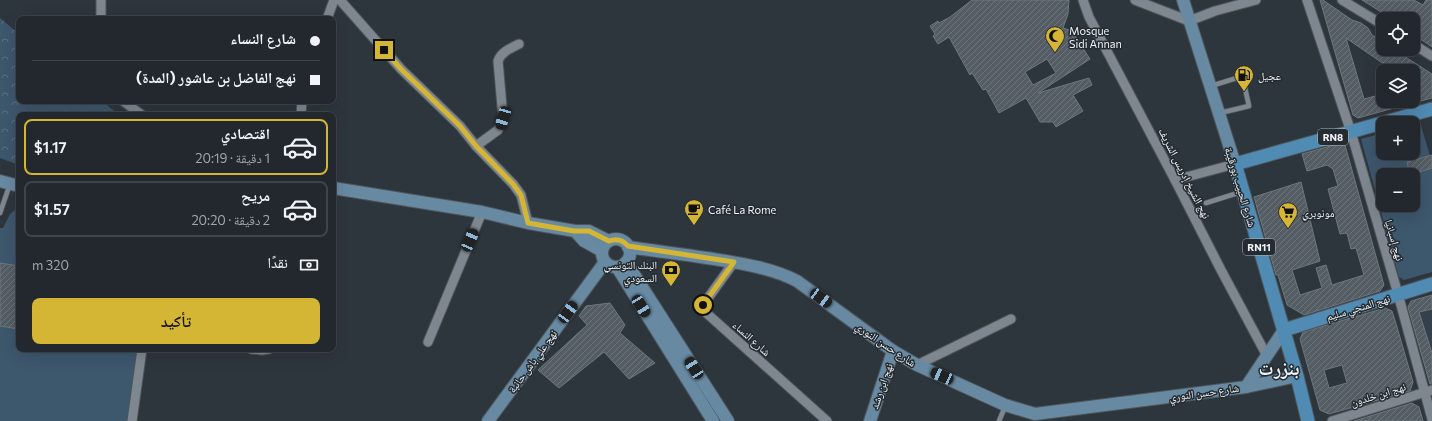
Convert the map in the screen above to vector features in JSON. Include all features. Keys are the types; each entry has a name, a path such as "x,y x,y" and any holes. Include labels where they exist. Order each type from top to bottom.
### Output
{"main road":[{"name":"RN8","path":"1234,164 1432,109"},
{"name":"شارع الحبيب بورقيبة","path":"1234,164 1284,330 1308,421"},
{"name":"نهج المنجي سليم","path":"1284,330 1432,284"}],"street":[{"path":"101,0 101,16"},
{"path":"328,16 334,0"},
{"path":"340,0 401,69 460,126 476,146 513,184 521,195 528,223"},
{"name":"نهج الشيخ إدريس الشريف","path":"1083,0 1089,17 1176,180 1220,270 1267,356"},
{"path":"1135,0 1189,21 1256,0"},
{"name":"شارع الحبيب بورقيبة","path":"1184,0 1189,21 1211,86 1234,164"},
{"name":"نهج إسبانيا","path":"1307,0 1351,132 1428,391 1432,419"},
{"path":"1342,0 1376,21"},
{"path":"476,146 498,130 503,118 498,61 499,56 519,44"},
{"path":"1420,48 1432,56"},
{"path":"127,104 138,112"},
{"path":"1176,180 1234,164"},
{"path":"336,188 482,212 528,223 574,231 589,231 609,241"},
{"path":"428,342 482,212"},
{"path":"574,231 612,267 622,265 630,252 628,246 622,240 613,239 605,243 603,257"},
{"name":"شارع حسن النوري","path":"628,246 734,262 785,275 797,281 893,351 917,365 1006,405 1035,414 1046,414 1246,387 1297,376"},
{"name":"نهج علي باش حانبة","path":"488,421 603,257"},
{"name":"شارع النساء","path":"734,262 703,305 703,310 827,421"},
{"path":"622,265 713,421"},
{"path":"622,265 728,421"},
{"path":"917,365 1011,319"},
{"name":"شارع حسن النوري","path":"1246,387 1284,330"},
{"name":"نهج ابن رشد","path":"870,421 893,351"},
{"path":"132,421 142,352"},
{"name":"نهج ابن خلدون","path":"1332,421 1428,391"}],"lane":[{"path":"1211,86 1240,77 1243,78 1249,106 1219,113"},
{"path":"0,213 10,184"},
{"path":"1206,203 1243,192"},
{"path":"999,421 1006,405"}],"shaded area":[{"path":"1432,295 1432,382 1428,380 1407,307 1411,301"}],"green space":[{"path":"0,18 16,31 16,104 106,104 115,112 16,112 16,164 0,158"},
{"path":"1420,122 1432,163 1432,272 1404,280 1399,277 1381,212 1420,212 1420,168 1376,168 1376,193 1361,139 1376,135 1376,160 1420,160"},
{"path":"16,209 16,352 137,352 127,421 0,421 0,228 3,228 10,214"}],"building":[{"path":"972,0 1069,0 1068,14 1063,28 1072,31 1090,59 1038,93 1089,78 1092,85 1073,95 1083,111 1056,127 1053,122 1040,122 1026,98 999,113 986,89 983,90 972,73 970,75 949,37 938,44 933,36 935,34 930,26 938,21 939,23 950,17","holes":["1047,59 1056,73 1033,85 1025,72"]},
{"path":"1320,0 1323,0 1352,20 1361,23 1368,28 1372,35 1376,38 1376,56 1404,56 1416,64 1384,64 1346,38 1364,99 1376,96 1376,108 1394,108 1358,118 1353,115"},
{"path":"1362,0 1414,0 1423,5 1426,0 1432,0 1432,47 1420,39 1420,12 1381,12"},
{"path":"1420,66 1432,74 1432,98 1420,101"},
{"path":"1341,143 1345,145 1384,285 1380,291 1304,315 1287,305 1278,275 1276,275 1254,197 1301,182 1320,261 1292,270 1300,295 1322,288 1316,268 1326,265 1332,285 1364,275 1356,248 1351,249 1347,233 1340,234 1328,189 1338,186 1333,169 1327,165 1307,171 1302,154"},
{"path":"1432,155 1432,168 1420,172 1420,168 1408,168 1407,162 1420,160 1420,158"},
{"path":"0,263 16,266 16,329 0,326"},
{"path":"1432,295 1432,309 1419,312 1432,353 1432,384 1430,384 1408,307 1411,301"},
{"path":"610,303 625,325 620,333 655,363 629,379 604,352 559,388 538,370 587,325 579,316 586,306"},
{"path":"1385,308 1392,311 1413,382 1410,391 1329,414 1320,410 1300,339 1303,332","holes":["1342,365 1347,383 1329,388 1324,370"]},
{"path":"1412,403 1419,407 1423,421 1354,421"}],"place":[{"name":"Mosque Sidi Annan","path":"1055,53"},
{"name":"عجيل","path":"1244,92"},
{"name":"Café La Rome","path":"694,226"},
{"name":"مونوبري","path":"1288,229"},
{"name":"البنك التونسي السعودي","path":"671,287"}],"district":[{"name":"بنزرت","path":"1279,367"}],"route":[{"path":"384,50 401,69 460,126 476,146 513,184 521,195 528,223 574,231 589,231 609,241 613,239 622,240 628,246 734,262 703,305"}]}
